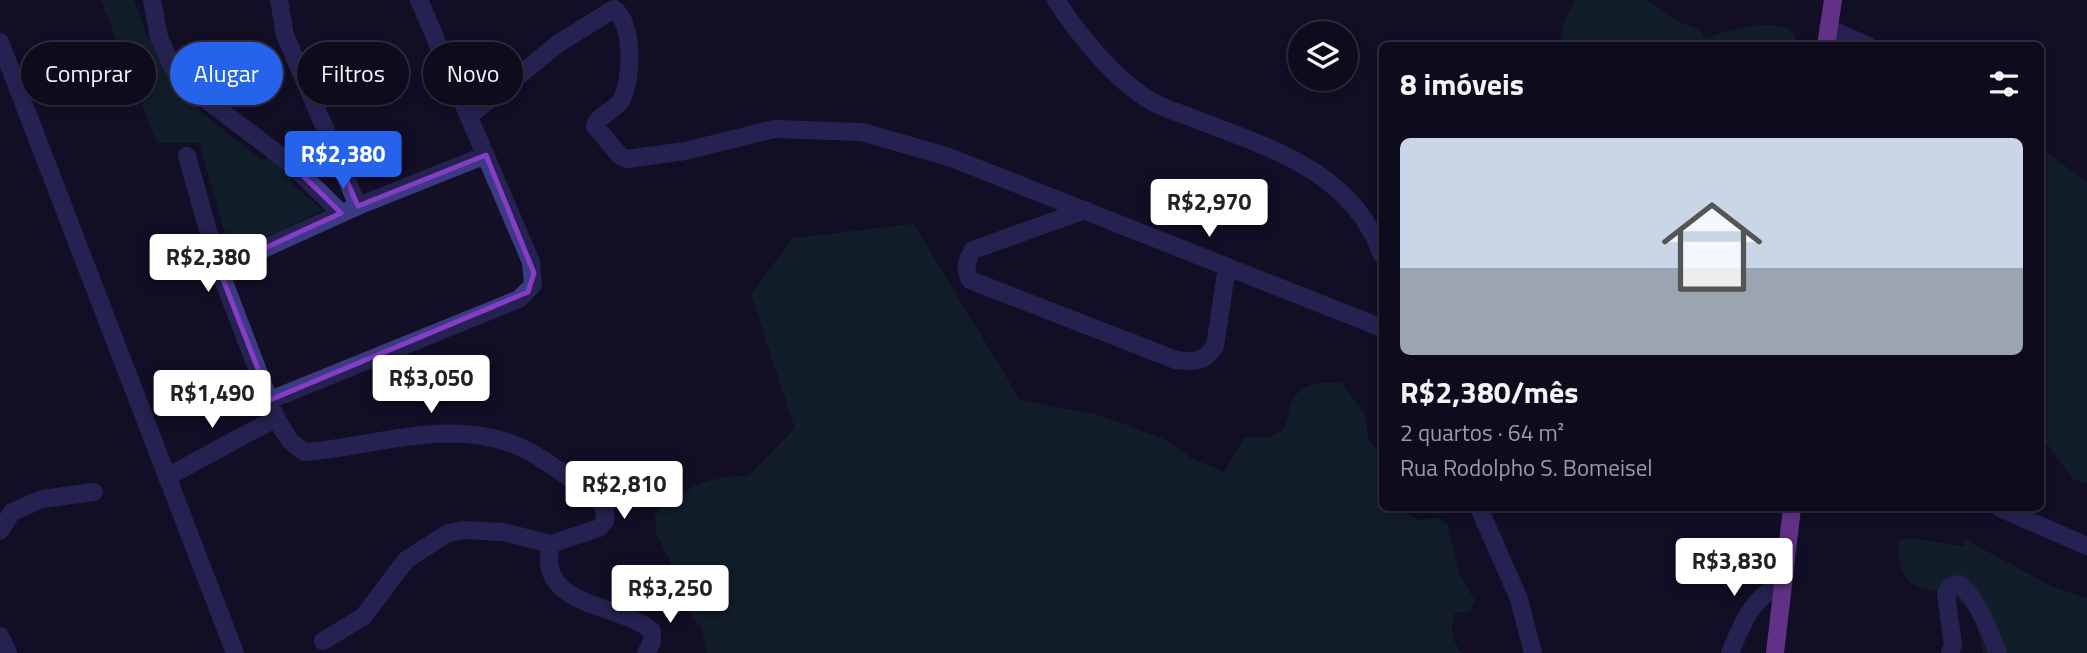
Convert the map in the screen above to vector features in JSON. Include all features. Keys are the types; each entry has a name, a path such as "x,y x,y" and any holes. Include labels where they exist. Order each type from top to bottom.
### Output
{"main road":[{"path":"1827,37 1833,0"},
{"path":"1775,653 1792,511"}],"street":[{"path":"152,0 159,37 173,69 200,95 290,163 341,213"},
{"path":"279,0 285,35 358,206"},
{"path":"270,400 519,299 533,285 531,262 419,0"},
{"path":"1056,0 1110,66 1150,101 1284,152 1315,171 1355,207 1379,245"},
{"path":"469,116 559,43 614,9 630,37 625,89 618,104 598,119 595,126 620,156 627,159 685,151 774,129 862,132 950,157 1379,327"},
{"path":"1827,37 1850,42"},
{"path":"0,42 235,653"},
{"path":"290,163 327,135"},
{"path":"219,269 341,213 486,155"},
{"path":"187,156 219,269 276,418 289,441 304,452 390,438 454,433 512,444 596,497 605,509 605,521 590,533 551,544 503,532 463,530 448,533 406,560 363,617 323,641"},
{"path":"1085,210 973,250 967,261 966,271 970,280 1176,360 1196,362 1208,357 1215,346 1227,267"},
{"path":"167,477 276,418"},
{"path":"0,531 12,512 42,499 94,492"},
{"path":"1480,511 1519,599 1534,653"},
{"path":"2007,511 2087,546"},
{"path":"551,544 548,556 554,576 572,596 601,610 631,617 652,631 652,642 646,653"},
{"path":"1730,653 1746,613 1762,594 1783,580"},
{"path":"1950,653 1953,645 1946,594 1950,587 1959,584 1973,601 1998,653"},
{"path":"0,636 8,653"}],"highlighted area":[{"path":"327,135 358,206 486,155 534,273 528,292 270,400 219,269 341,213 290,163"}],"green space":[{"path":"101,0 134,0 152,42 117,42"},
{"path":"1575,0 1647,0 1681,23 1698,29 1706,39 1724,32 1773,25 1792,32 1797,42 1561,42 1564,22"},
{"path":"156,48 170,68 170,105 196,105 262,161 274,154 294,186 323,210 231,254 199,143 157,143 142,105 156,105"},
{"path":"2044,151 2087,182 2087,483 2074,480 2044,442"},
{"path":"914,224 1020,400 1102,416 1164,439 1191,458 1224,472 1244,438 1270,437 1283,430 1292,402 1304,388 1323,383 1342,383 1365,415 1368,440 1379,451 1379,511 1405,511 1416,520 1439,518 1448,525 1459,574 1475,601 1470,611 1455,613 1453,619 1452,634 1462,653 707,653 701,627 677,599 676,574 656,532 655,514 676,497 698,485 722,478 749,476 795,428 751,294 793,238"},
{"path":"1910,538 1960,546 1965,545 1963,540 1966,540 2053,587 2087,598 2087,653 1983,653 1975,621 1959,600 1914,584 1906,577 1900,563 1898,541"}]}
